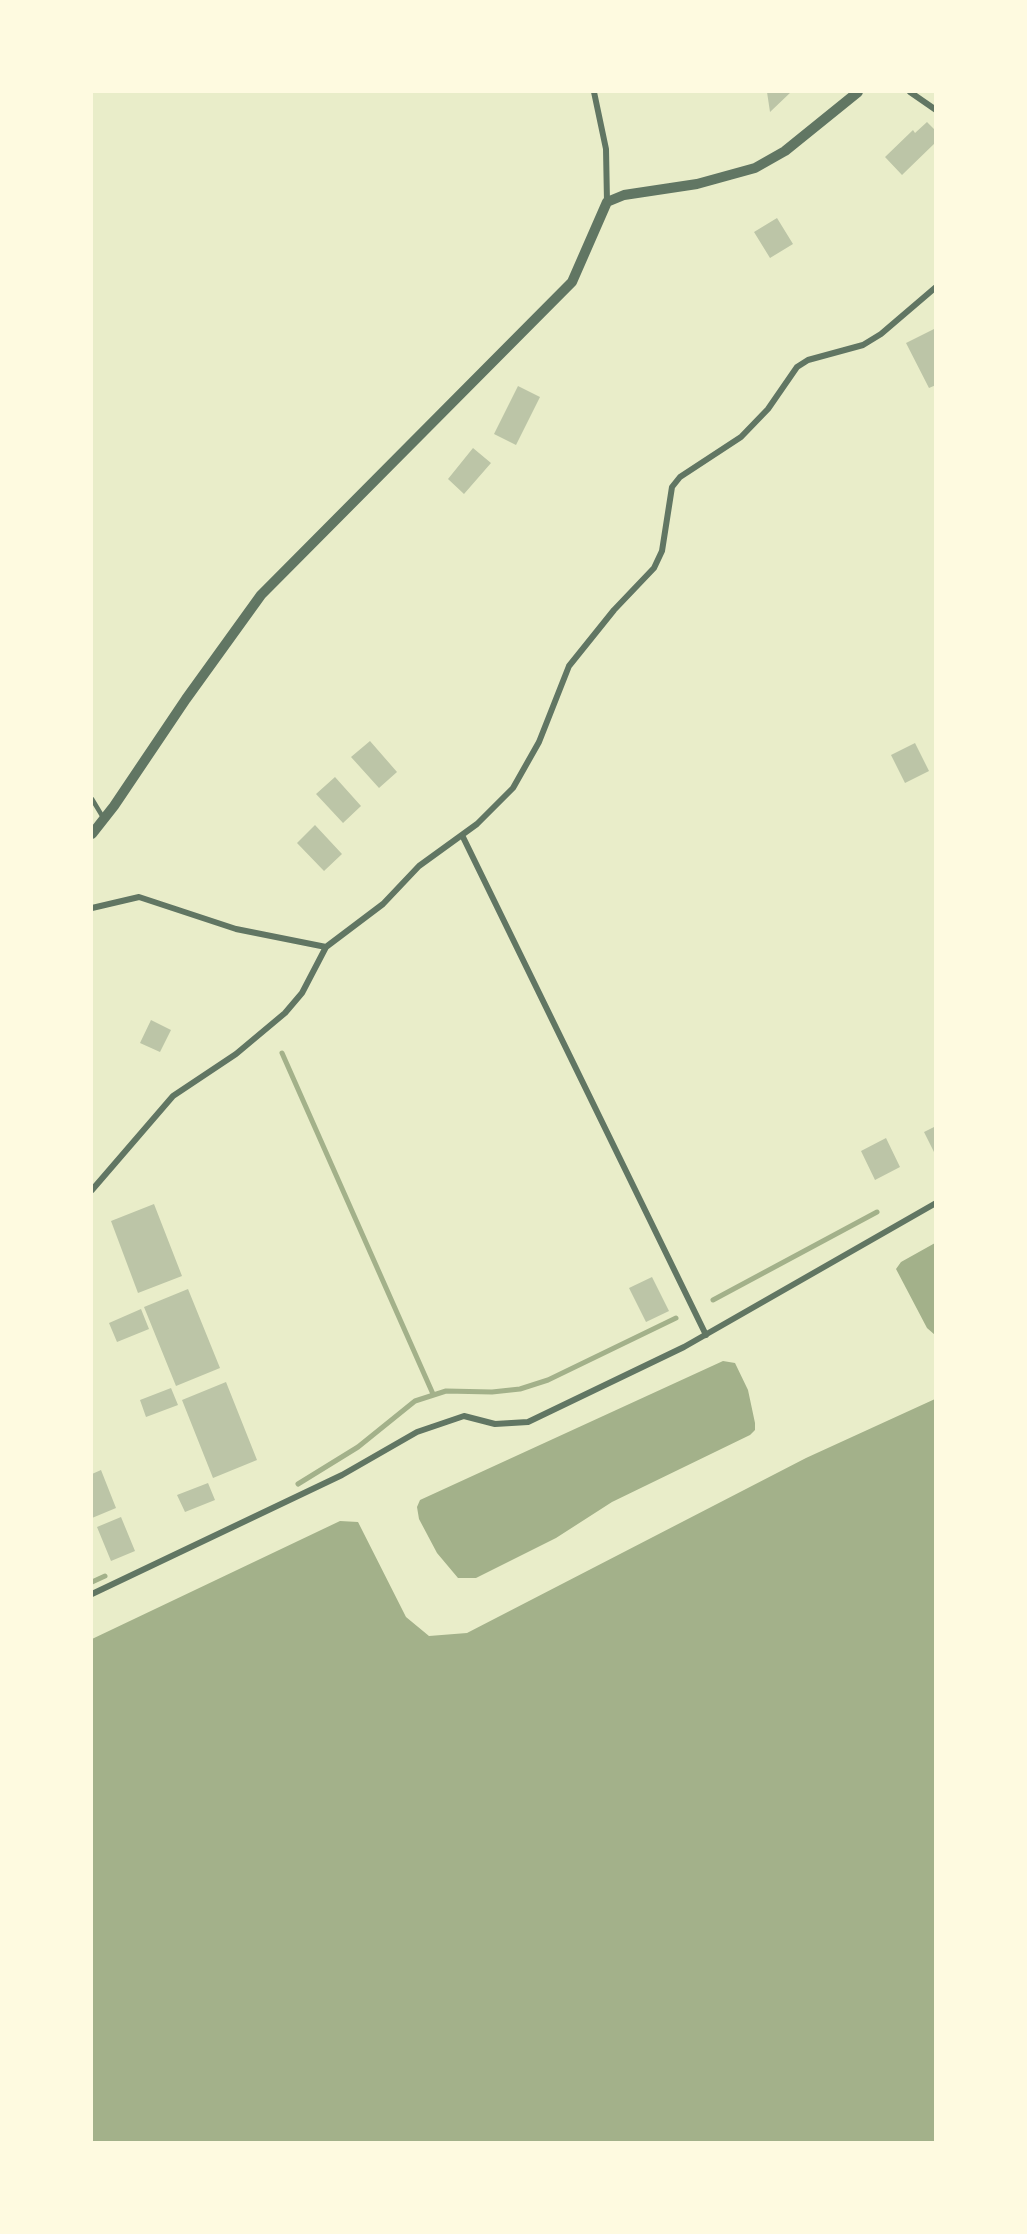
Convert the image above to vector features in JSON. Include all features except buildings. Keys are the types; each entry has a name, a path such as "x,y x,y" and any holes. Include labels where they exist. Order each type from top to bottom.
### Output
{"street":[{"path":"92,834 261,595 572,282 607,202 606,149 594,92"},
{"path":"607,202 624,195 697,184 755,168 785,151 858,92"},
{"path":"910,92 936,110"},
{"path":"92,1190 173,1096 236,1054 285,1013 302,993 326,947 383,904 419,866 495,808 513,788 539,742 569,666 614,610 654,568 662,551 672,487 680,477 741,437 768,409 797,367 808,360 863,345 881,334 936,287"},
{"path":"462,835 706,1335"},
{"path":"92,908 139,897 236,929 326,947"},
{"path":"92,1594 164,1562 342,1475 417,1432 464,1416 495,1424 528,1422 706,1335 936,1203"}],"lane":[{"path":"92,799 104,819"}],"shaded area":[{"path":"935,1243 935,1335 927,1328 896,1269 901,1262"},
{"path":"723,1361 735,1363 748,1390 755,1423 755,1430 750,1435 612,1502 556,1538 476,1578 458,1578 437,1553 419,1519 417,1507 420,1500"},
{"path":"935,1399 935,2142 92,2142 92,1639 340,1521 358,1522 406,1617 429,1636 467,1633 806,1458"}],"waterway":[{"path":"282,1053 433,1394"},
{"path":"713,1300 877,1212"},
{"path":"298,1484 358,1447 415,1401 446,1391 492,1392 520,1389 548,1380 676,1318"},
{"path":"92,1582 105,1576"}]}
